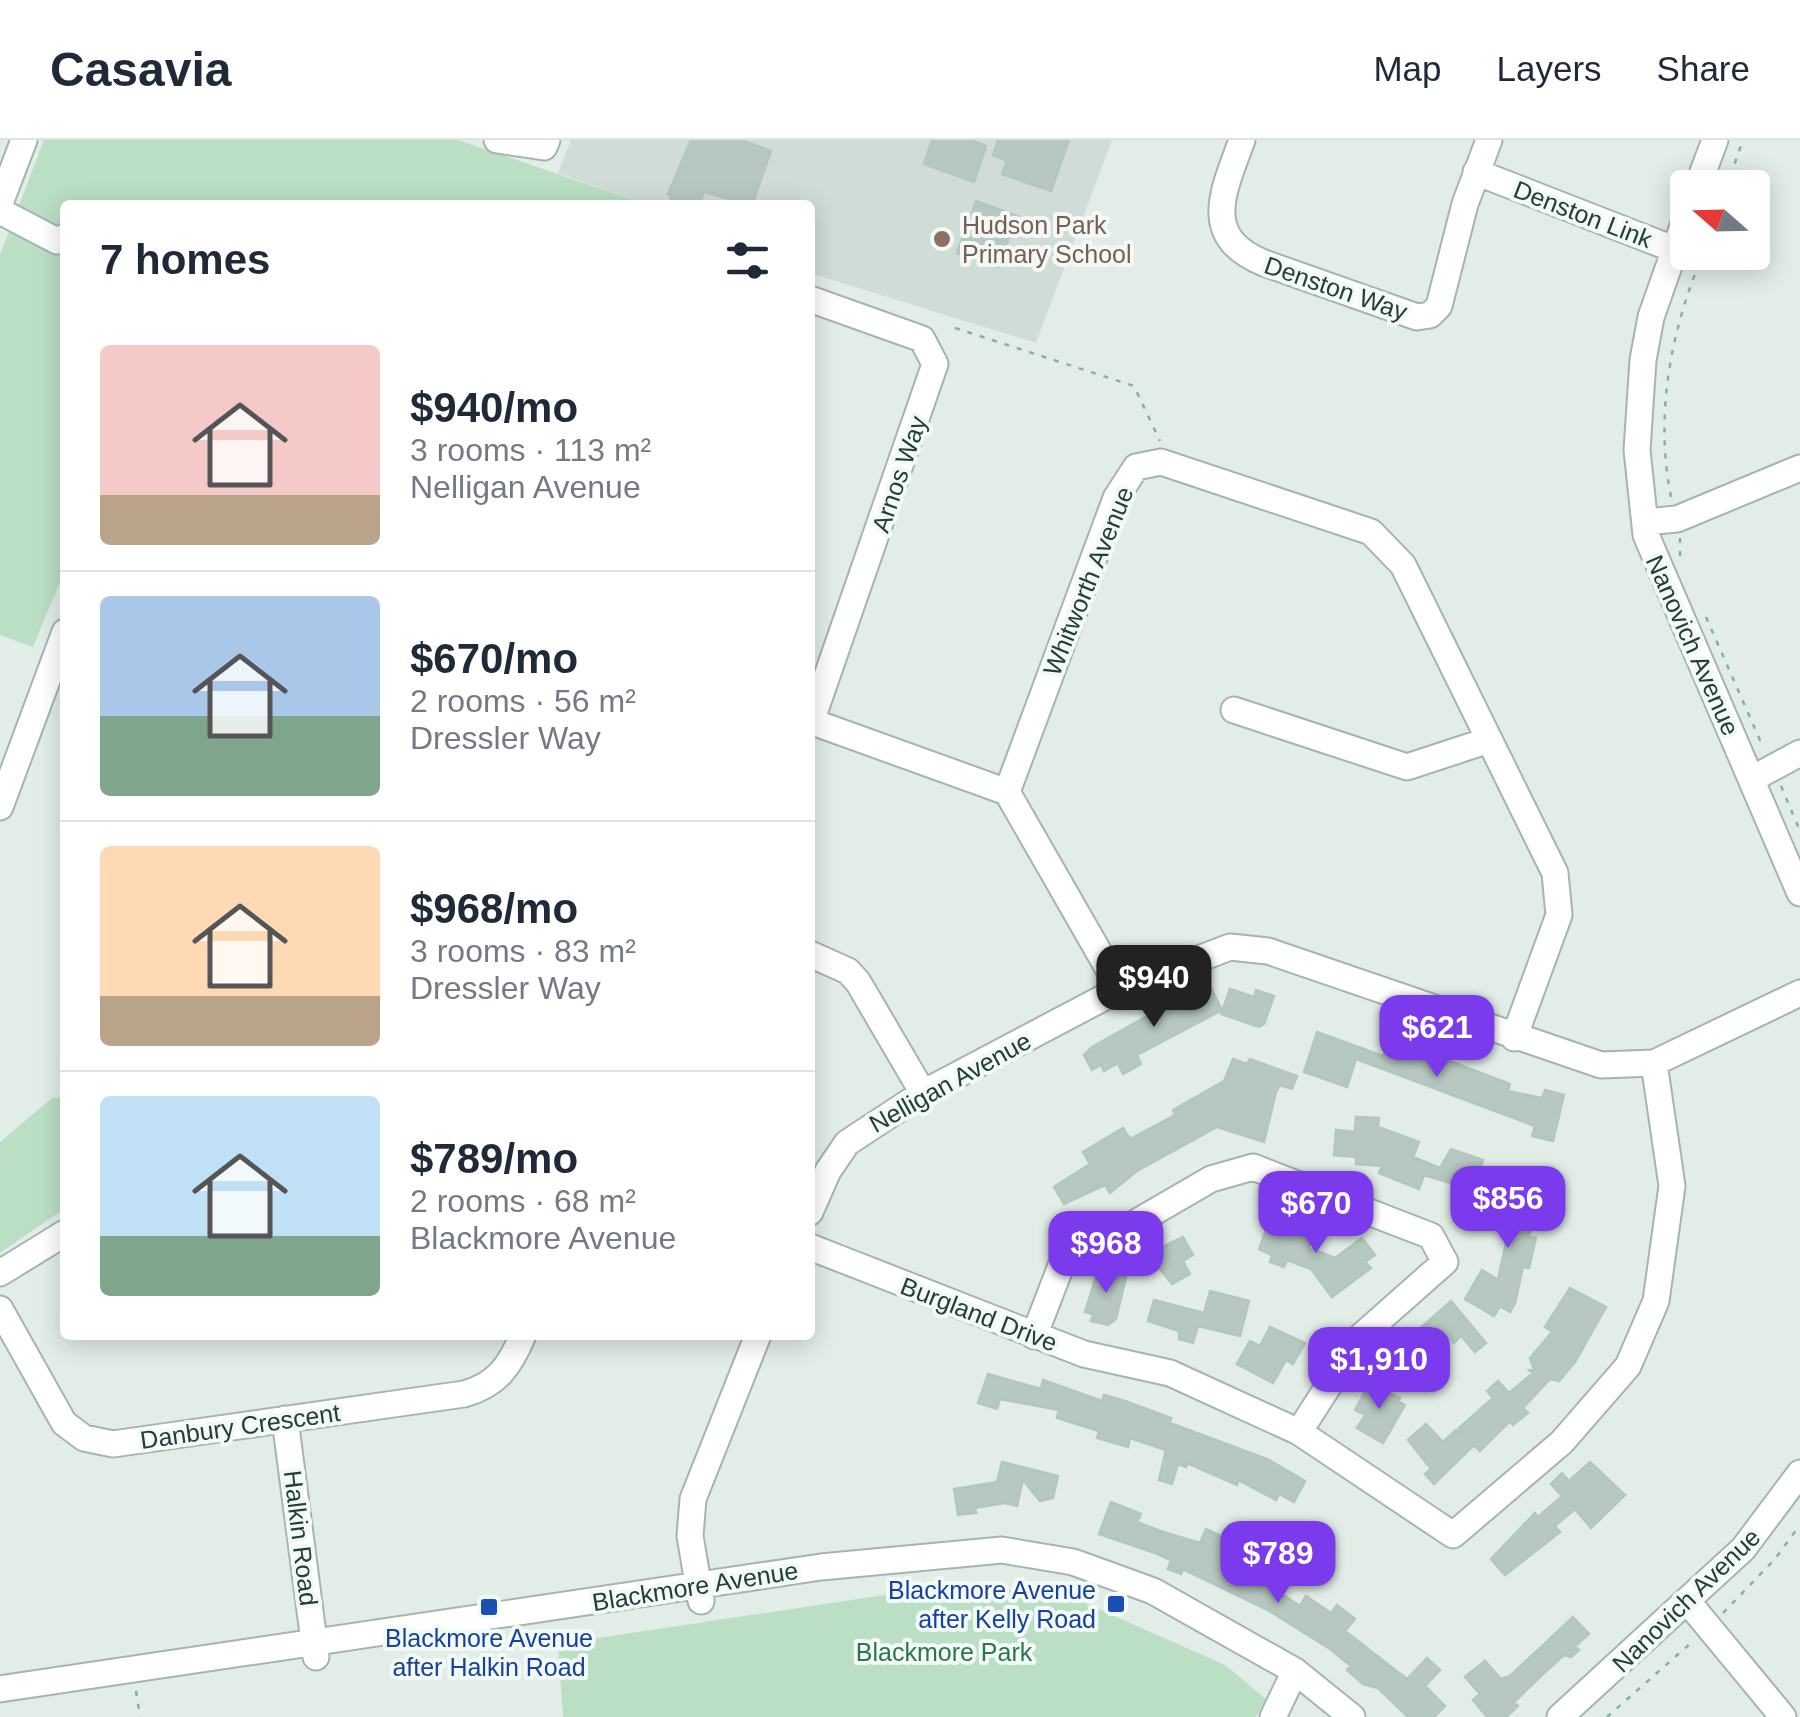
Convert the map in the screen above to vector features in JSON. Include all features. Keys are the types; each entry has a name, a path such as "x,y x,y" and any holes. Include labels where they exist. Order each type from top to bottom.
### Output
{"street":[{"path":"0,175 13,140"},
{"path":"0,203 24,140"},
{"path":"498,140 544,146 547,140"},
{"name":"Denston Way","path":"1242,140 1222,210 1228,242 1240,254 1416,317 1430,316 1440,306 1476,172 1489,140"},
{"path":"1703,170 1714,140"},
{"path":"1719,170 1730,140"},
{"name":"Denston Link","path":"1476,172 1670,250"},
{"path":"0,211 60,246"},
{"name":"Nanovich Avenue","path":"1683,270 1655,368 1652,470 1660,521 1669,562 1800,856"},
{"name":"Arnos Way","path":"815,302 922,339 935,364 815,710"},
{"name":"Whitworth Avenue","path":"1007,792 1116,498 1136,467 1161,462 1371,532 1403,564 1555,873 1559,915 1514,1038"},
{"path":"1660,521 1800,468"},
{"path":"0,807 60,645"},
{"path":"1234,710 1407,766 1489,740"},
{"name":"Arnos Way","path":"815,723 1007,792"},
{"path":"1763,773 1800,753"},
{"name":"Nanovich Avenue","path":"1763,773 1800,893"},
{"path":"1007,792 1120,990"},
{"name":"Nelligan Avenue","path":"815,1201 828,1171 847,1144 923,1093 1120,990 1230,947 1268,950 1601,1065 1654,1063 1800,993"},
{"path":"815,956 848,971 858,982 923,1093"},
{"name":"Burgland Drive","path":"815,1248 1084,1354 1170,1372 1299,1432 1453,1535 1562,1442 1628,1366 1656,1301 1672,1186 1654,1063"},
{"path":"1034,1336 1062,1266 1211,1179 1253,1166 1432,1236 1445,1262 1359,1338 1299,1432"},
{"path":"0,1272 60,1236"},
{"name":"Danbury Crescent","path":"0,1308 64,1424 84,1438 113,1444 480,1390 508,1369 522,1340"},
{"path":"700,1594 690,1536 693,1500 756,1340"},
{"name":"Halkin Road","path":"285,1419 315,1650"},
{"name":"Nanovich Avenue","path":"1581,1717 1693,1609 1762,1528 1800,1472"},
{"name":"Nanovich Avenue","path":"1560,1717 1753,1560 1800,1500"},
{"name":"Blackmore Avenue","path":"0,1702 135,1684 315,1650 432,1622 700,1594 937,1552 1034,1554 1108,1572 1153,1592 1352,1717"},
{"path":"1693,1609 1783,1717"},
{"name":"Blackmore Avenue","path":"0,1688 315,1650"},
{"path":"1272,1717 1292,1677"},
{"name":"Blackmore Avenue","path":"1292,1677 1330,1717"}],"path":[{"path":"1732,170 1743,140"},
{"path":"1682,567 1660,521 1667,476 1666,390 1685,270"},
{"path":"955,328 1078,364 1134,386 1162,444 1161,462"},
{"path":"1704,613 1763,773 1800,831"},
{"path":"135,1684 140,1717"}],"shaded area":[{"name":"Hudson Park Primary School","path":"571,140 1112,140 1036,343 815,275 815,200 635,200 558,173"}],"green space":[{"path":"44,140 458,140 633,200 60,200 60,582 33,647 0,635 0,255"},
{"path":"52,1098 60,1098 60,1211 0,1253 0,1142"},
{"name":"Blackmore Park","path":"958,1584 1069,1596 1225,1665 1266,1699 1256,1717 563,1717 558,1644"}],"building":[{"path":"691,140 741,140 771,151 754,200 734,200 704,192 701,200 670,200 672,196 668,194"},
{"path":"932,140 970,140 986,146 974,182 924,164"},
{"path":"998,140 1069,140 1051,191 1002,174 1007,161 993,155"},
{"path":"976,201 1017,216 998,267 957,253"},
{"path":"1208,982 1222,1010 1137,1055 1141,1064 1123,1074 1118,1063 1104,1071 1101,1065 1092,1070 1084,1055 1092,1047"},
{"path":"1230,989 1254,997 1256,990 1274,996 1264,1024 1259,1027 1221,1014"},
{"path":"1317,1032 1383,1056 1390,1038 1510,1084 1508,1091 1542,1098 1545,1090 1564,1095 1553,1141 1532,1136 1535,1126 1356,1059 1347,1087 1304,1072"},
{"path":"1233,1059 1247,1064 1250,1059 1297,1076 1292,1089 1280,1085 1276,1092 1264,1142 1217,1127 1137,1171 1110,1193 1105,1185 1064,1204 1054,1187 1090,1164 1083,1152 1123,1128 1130,1139 1175,1115 1173,1110 1224,1081"},
{"path":"1356,1117 1379,1118 1378,1127 1419,1142 1413,1157 1440,1168 1451,1149 1483,1160 1474,1190 1424,1175 1419,1189 1379,1173 1382,1166 1356,1164 1356,1157 1334,1155 1336,1130 1355,1132"},
{"path":"1513,1171 1531,1195 1525,1200 1535,1213 1529,1236 1536,1238 1529,1268 1523,1267 1515,1303 1510,1312 1500,1306 1494,1316 1465,1299 1482,1270 1498,1280 1512,1215 1491,1188"},
{"path":"1271,1217 1314,1236 1309,1248 1335,1258 1362,1238 1375,1255 1365,1262 1371,1268 1332,1297 1311,1269 1287,1260 1284,1267 1270,1262 1272,1255 1259,1249"},
{"path":"1183,1237 1193,1255 1183,1261 1190,1274 1172,1284 1148,1254"},
{"path":"1099,1267 1127,1273 1116,1319 1108,1325 1091,1321 1093,1314 1085,1312"},
{"path":"1570,1288 1606,1307 1575,1362 1559,1381 1550,1379 1523,1408 1528,1413 1513,1425 1510,1421 1480,1451 1474,1445 1434,1484 1425,1474 1431,1469 1408,1440 1426,1424 1443,1442 1456,1430 1467,1436 1459,1428 1493,1398 1487,1391 1498,1381 1509,1393 1533,1373 1529,1370 1534,1369 1530,1358 1552,1332 1545,1327"},
{"path":"1210,1291 1249,1301 1240,1336 1198,1326 1193,1343 1179,1339 1179,1331 1148,1321 1154,1300 1204,1313"},
{"path":"1451,1301 1486,1343 1475,1352 1461,1336 1454,1343 1447,1336 1429,1354 1433,1358 1414,1376 1401,1361 1406,1357 1398,1348"},
{"path":"1270,1327 1305,1343 1293,1364 1286,1360 1273,1383 1237,1364 1250,1341 1260,1346"},
{"path":"988,1374 1041,1389 1043,1380 1102,1401 1104,1395 1122,1400 1171,1418 1170,1423 1269,1460 1305,1481 1294,1502 1279,1494 1276,1500 1238,1480 1237,1485 1187,1463 1186,1467 1178,1464 1172,1484 1159,1480 1166,1450 1130,1438 1128,1447 1097,1438 1099,1431 1057,1418 1059,1410 1000,1399 997,1409 978,1403"},
{"path":"1369,1384 1400,1398 1398,1401 1405,1405 1383,1443 1357,1428 1365,1415 1355,1410"},
{"path":"1002,1462 1058,1476 1053,1498 1040,1501 1023,1480 1017,1506 1005,1503 958,1515 954,1489 997,1482"},
{"path":"1590,1462 1625,1495 1591,1528 1575,1509 1555,1526 1560,1532 1505,1575 1491,1559 1535,1513 1538,1517 1562,1496 1551,1484 1562,1473 1569,1481"},
{"path":"1111,1502 1141,1514 1137,1522 1163,1532 1200,1543 1206,1529 1244,1547 1238,1559 1282,1585 1279,1592 1300,1606 1306,1596 1331,1613 1337,1605 1355,1619 1345,1631 1407,1679 1427,1658 1440,1670 1425,1686 1445,1706 1434,1717 1408,1717 1378,1688 1363,1684 1347,1670 1351,1666 1330,1649 1268,1610 1183,1569 1181,1574 1168,1569 1171,1560 1099,1534"},
{"path":"1573,1617 1589,1634 1575,1646 1579,1650 1571,1657 1564,1655 1542,1675 1514,1702 1518,1706 1506,1717 1487,1717 1473,1700 1480,1694 1465,1677 1485,1661 1501,1679 1510,1676"}],"place":[{"name":"Hudson Park Primary School","path":"942,239"},
{"name":"Blackmore Avenue after Kelly Road","path":"1116,1604"},
{"name":"Blackmore Avenue after Halkin Road","path":"489,1607"}]}
